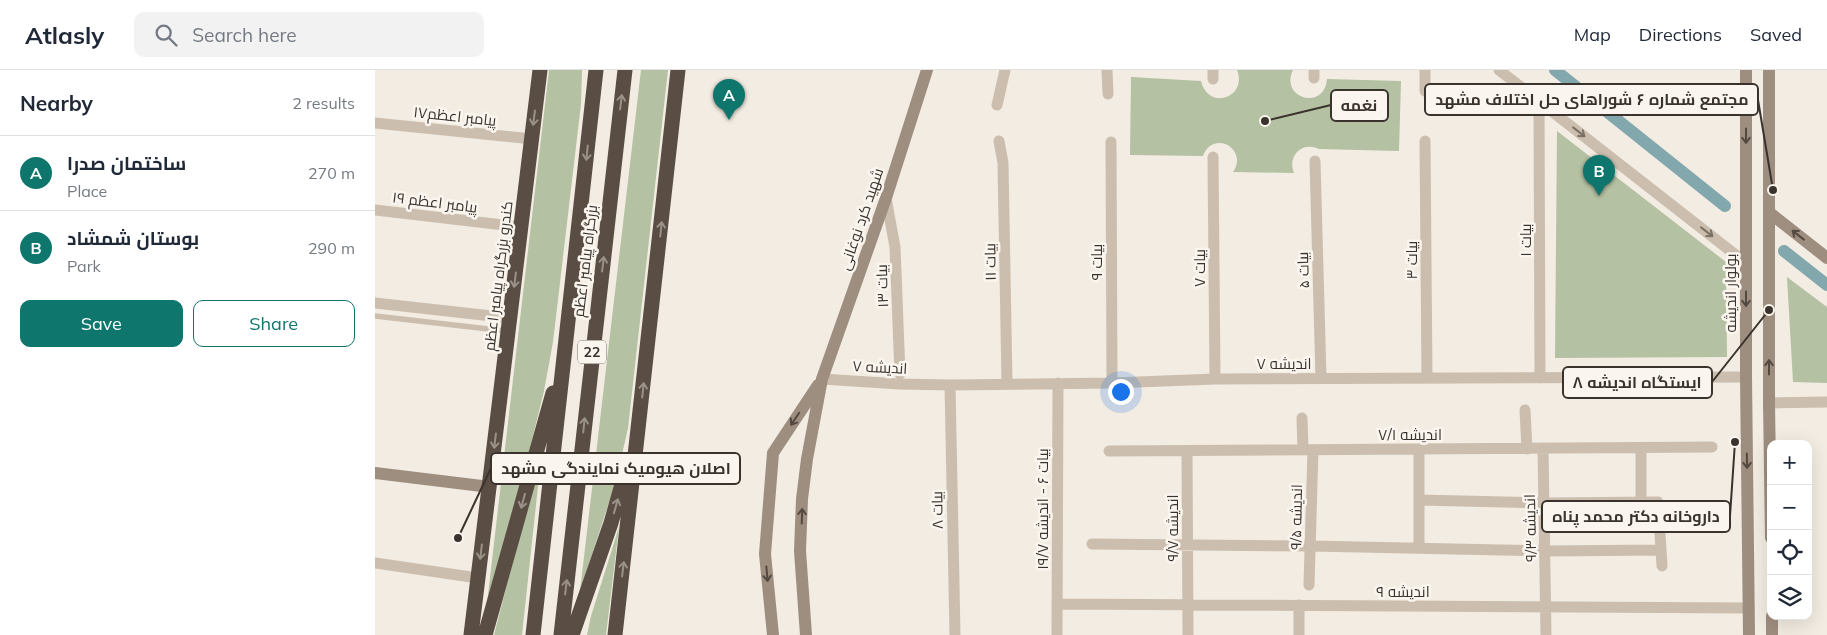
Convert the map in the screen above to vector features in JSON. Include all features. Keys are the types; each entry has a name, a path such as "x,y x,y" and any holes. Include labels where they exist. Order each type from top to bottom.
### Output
{"highway":[{"name":"کندرو بزرگراه پیامبر اعظم","path":"471,635 540,70"},
{"path":"590,70 592,108"},
{"name":"بزرگراه پیامبر اعظم","path":"533,635 597,70"},
{"name":"بزرگراه پیامبر اعظم","path":"561,635 625,70"},
{"path":"615,635 678,70"},
{"path":"485,635 565,353"},
{"path":"573,635 611,523 640,417"}],"main road":[{"name":"شهید کرد نوغانی","path":"806,635 800,551 802,499 807,459 822,379 886,198 927,70"},
{"name":"بولوار اندیشه","path":"1746,70 1746,377 1749,635"},
{"path":"1769,70 1771,530"},
{"path":"1770,213 1827,258"},
{"name":"شهید کرد نوغانی","path":"773,635 765,554 773,453 822,379"},
{"path":"375,473 490,487"},
{"path":"1772,620 1772,635"}],"street":[{"path":"997,105 1005,70"},
{"path":"1107,70 1108,94"},
{"path":"1425,70 1425,91"},
{"path":"1499,70 1746,263"},
{"name":"بیات ۱","path":"1539,102 1540,378"},
{"name":"پیامبر اعظم۱۷","path":"375,122 532,139"},
{"name":"بیات ۱۱","path":"999,141 1003,163 1007,383"},
{"name":"بیات ۳","path":"1425,141 1427,378"},
{"name":"بیات ۹","path":"1111,142 1111,383"},
{"name":"بیات ۷","path":"1213,157 1215,379"},
{"name":"بیات ۵","path":"1315,161 1321,378"},
{"name":"بیات ۱۳","path":"886,198 895,247 899,374"},
{"name":"پیامبر اعظم ۱۹","path":"375,210 521,227"},
{"path":"375,302 509,324"},
{"name":"اندیشه ۷","path":"822,379 899,384 950,384 1111,383 1215,379 1321,378 1746,377"},
{"name":"بیات ۶ - اندیشه ۱۹/۷","path":"1057,635 1058,383"},
{"name":"بیات ۸","path":"950,384 955,635"},
{"path":"1769,403 1827,402"},
{"path":"1525,410 1527,449"},
{"name":"اندیشه ۹/۵","path":"1302,418 1308,450 1311,546 1309,585"},
{"name":"اندیشه ۷/۱","path":"1109,451 1712,447"},
{"name":"اندیشه ۹/۳","path":"1543,448 1547,635"},
{"path":"1641,448 1641,502"},
{"path":"1419,449 1419,548"},
{"name":"اندیشه ۹/۷","path":"1187,451 1188,635"},
{"path":"1419,500 1544,503 1658,502 1662,566"},
{"path":"1092,544 1545,551 1661,550"},
{"path":"375,563 478,578"},
{"name":"اندیشه ۹","path":"1057,604 1749,608"},
{"path":"1299,605 1299,635"}],"lane":[{"path":"375,316 509,324"}],"green space":[{"path":"549,70 582,70 581,104 553,342 544,391 498,578 486,612"},
{"path":"641,70 668,70 628,428 616,481 580,591"},
{"path":"1237,70 1293,70 1290,80 1292,88 1297,94 1312,98 1319,95 1324,89 1327,79 1401,81 1399,151 1307,147 1297,152 1294,156 1292,167 1294,173 1233,172 1237,164 1236,156 1228,145 1221,143 1214,144 1208,148 1203,156 1130,155 1131,77 1201,81 1205,90 1211,96 1218,98 1232,94 1237,88 1239,80"},
{"path":"1557,131 1726,262 1727,357 1555,358"},
{"path":"1787,277 1827,307 1827,383 1793,382"},
{"path":"542,449 522,635 494,635"},
{"path":"619,527 606,635 587,635 591,616"}],"waterway":[{"path":"1555,70 1725,206"},
{"path":"1784,251 1827,285"}],"place":[{"name":"ساختمان صدرا","path":"729,120"},
{"name":"نغمه","path":"1265,121"},
{"name":"مجتمع شماره ۶ شوراهای حل اختلاف مشهد","path":"1773,190"},
{"name":"بوستان شمشاد","path":"1599,196"},
{"name":"ایستگاه اندیشه ۸","path":"1769,310"},
{"name":"داروخانه دکتر محمد پناه","path":"1735,442"},
{"name":"اصلان هیومیک نمایندگی مشهد","path":"458,538"}]}
